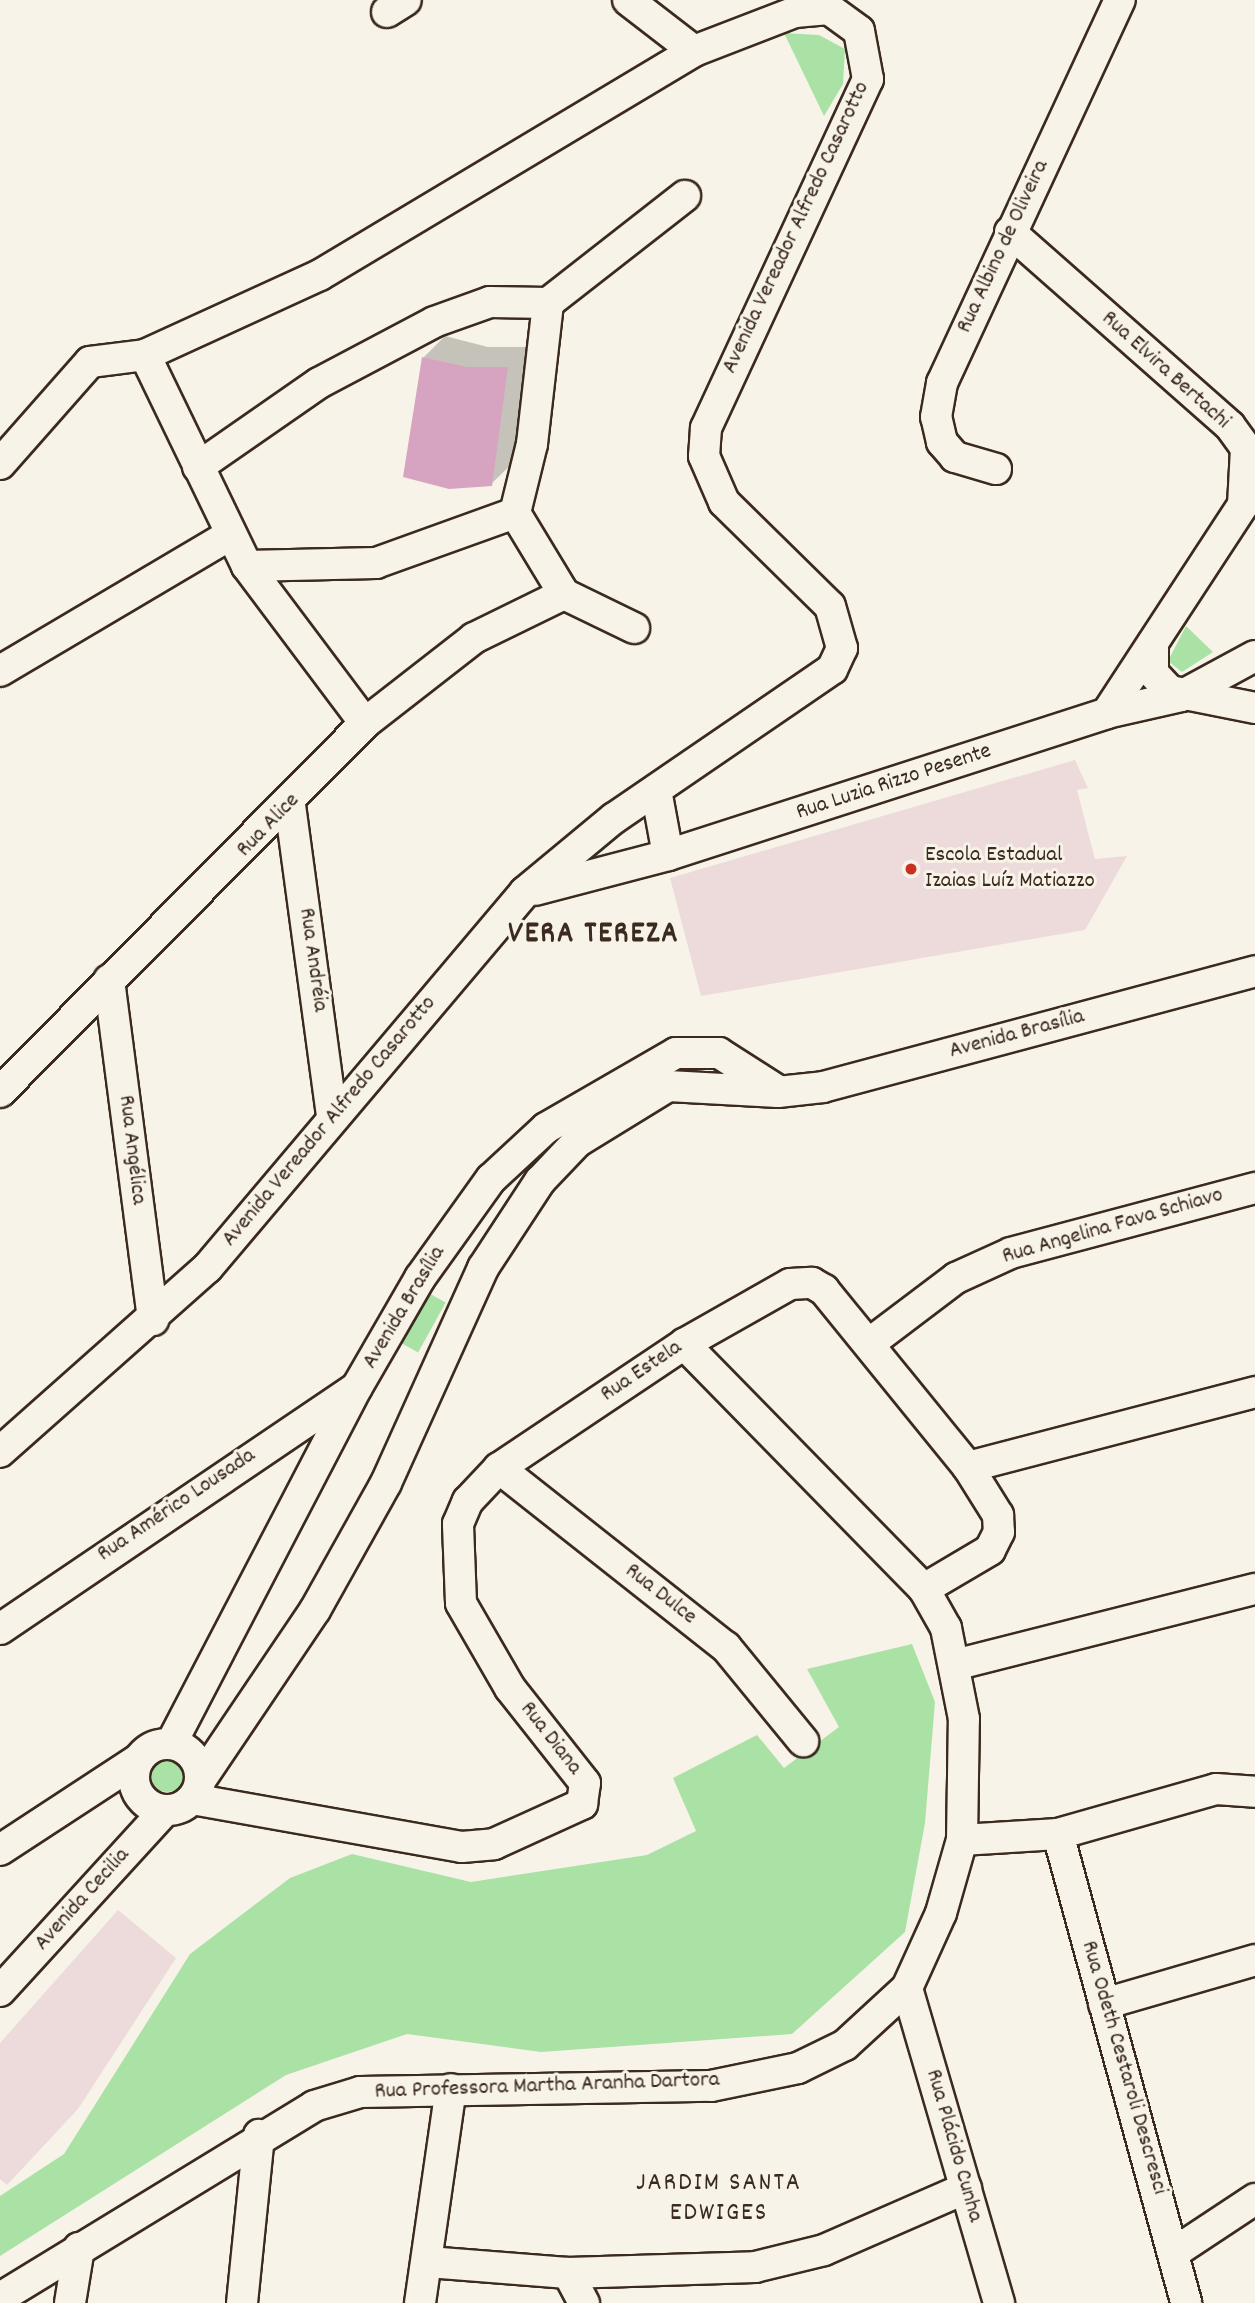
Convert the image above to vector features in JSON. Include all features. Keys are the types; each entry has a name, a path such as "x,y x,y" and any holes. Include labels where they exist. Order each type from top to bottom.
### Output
{"street":[{"path":"628,0 694,51"},
{"name":"Rua Albino de Oliveira","path":"996,469 955,457 942,442 936,417 942,383 1120,0"},
{"name":"Avenida Vereador Alfredo Casarotto","path":"0,464 90,362 145,355 320,275 694,51 795,12 829,9 859,31 867,52 868,79 858,106 706,428 704,456 724,502 830,606 842,648 832,668 656,790 525,892 332,1114 207,1268 153,1320 0,1452"},
{"path":"198,467 319,383 434,322 490,302 548,303 685,196"},
{"name":"Rua Elvira Bertachi","path":"1010,232 1230,426 1246,448 1243,505 1107,713"},
{"path":"548,303 531,444 515,513 564,594 634,628"},
{"path":"145,355 247,566 365,723"},
{"path":"247,566 376,563 515,513"},
{"path":"0,671 230,535"},
{"name":"Rua Alice","path":"0,1092 109,980 290,805 365,723 474,638 564,594"},
{"path":"1153,643 1153,673 1181,696 1255,708"},
{"name":"Rua Luzia Rizzo Pesente","path":"525,892 668,855 1107,713 1181,696 1255,656"},
{"path":"656,790 668,855"},
{"name":"Rua Andréia","path":"290,805 332,1114"},
{"name":"Avenida Brasília","path":"171,1744 357,1387 420,1278 491,1179 546,1128 660,1075 778,1092 822,1087 1255,971"},
{"name":"Rua Angélica","path":"109,980 153,1320"},
{"name":"Avenida Brasília","path":"186,1796 315,1610 386,1483 458,1315 509,1224 577,1142 660,1075"},
{"name":"Rua Angelina Fava Schiavo","path":"870,1343 956,1278 1011,1253 1255,1188"},
{"name":"Rua Estela","path":"499,1468 684,1344 790,1284 812,1283 824,1290 870,1343"},
{"path":"870,1343 968,1467 998,1515 999,1532 990,1550 924,1589"},
{"name":"Rua Professora Martha Aranha Dartora","path":"0,2298 259,2135 314,2106 360,2092 711,2086 798,2068 845,2045 907,1988 941,1913 962,1840 958,1664 924,1589 684,1344"},
{"name":"Rua Américo Lousada","path":"0,1629 357,1387"},
{"path":"968,1467 1255,1392"},
{"name":"Rua Diana","path":"186,1796 462,1847 494,1844 582,1804 585,1783 510,1688 461,1603 458,1524 468,1501 499,1468"},
{"name":"Rua Dulce","path":"499,1468 726,1647 762,1683 803,1741"},
{"path":"958,1664 1255,1589"},
{"path":"0,1850 139,1759 171,1744 190,1752 186,1796 138,1792 139,1759"},
{"path":"962,1840 1058,1834 1216,1789 1255,1792"},
{"name":"Avenida Cecilia","path":"0,1991 186,1796"},
{"name":"Rua Odeth Cestaroli Descresci","path":"1058,1834 1175,2252 1186,2303"},
{"path":"1104,2004 1255,1960"},
{"name":"Rua Plácido Cunha","path":"907,1988 999,2303"},
{"path":"420,2303 451,2089"},
{"path":"242,2303 259,2135"},
{"path":"428,2262 568,2273 755,2267 824,2250 966,2188"},
{"path":"1175,2252 1255,2199"},
{"path":"70,2303 79,2248"},
{"path":"568,2273 584,2303"}],"shaded area":[{"name":"Escola Estadual Izaias Luíz Matiazzo","path":"1075,760 1088,788 1077,790 1095,859 1127,856 1085,930 701,996 670,878"},
{"path":"118,1910 176,1958 78,2109 7,2185 0,2179 0,2043"}],"green space":[{"path":"784,33 819,35 845,49 843,84 824,116"},
{"path":"1186,626 1213,652 1182,672 1168,661"},
{"path":"423,1290 446,1303 418,1352 395,1340"},
{"path":"912,1644 935,1702 925,1823 905,1932 792,2034 541,2052 407,2034 286,2075 0,2256 0,2196 64,2154 190,1954 290,1878 352,1854 471,1882 647,1855 696,1831 673,1778 757,1735 784,1768 839,1727 807,1669"},
{"path":"167,1754 180,1760 186,1773 180,1786 167,1792 154,1786 148,1773 154,1760"}],"building":[{"path":"422,357 467,367 508,367 492,486 449,489 403,477"}],"place":[{"name":"Escola Estadual Izaias Luíz Matiazzo","path":"911,869"}],"district":[{"name":"VERA TEREZA","path":"594,936"},
{"name":"JARDIM SANTA EDWIGES","path":"719,2199"}]}
